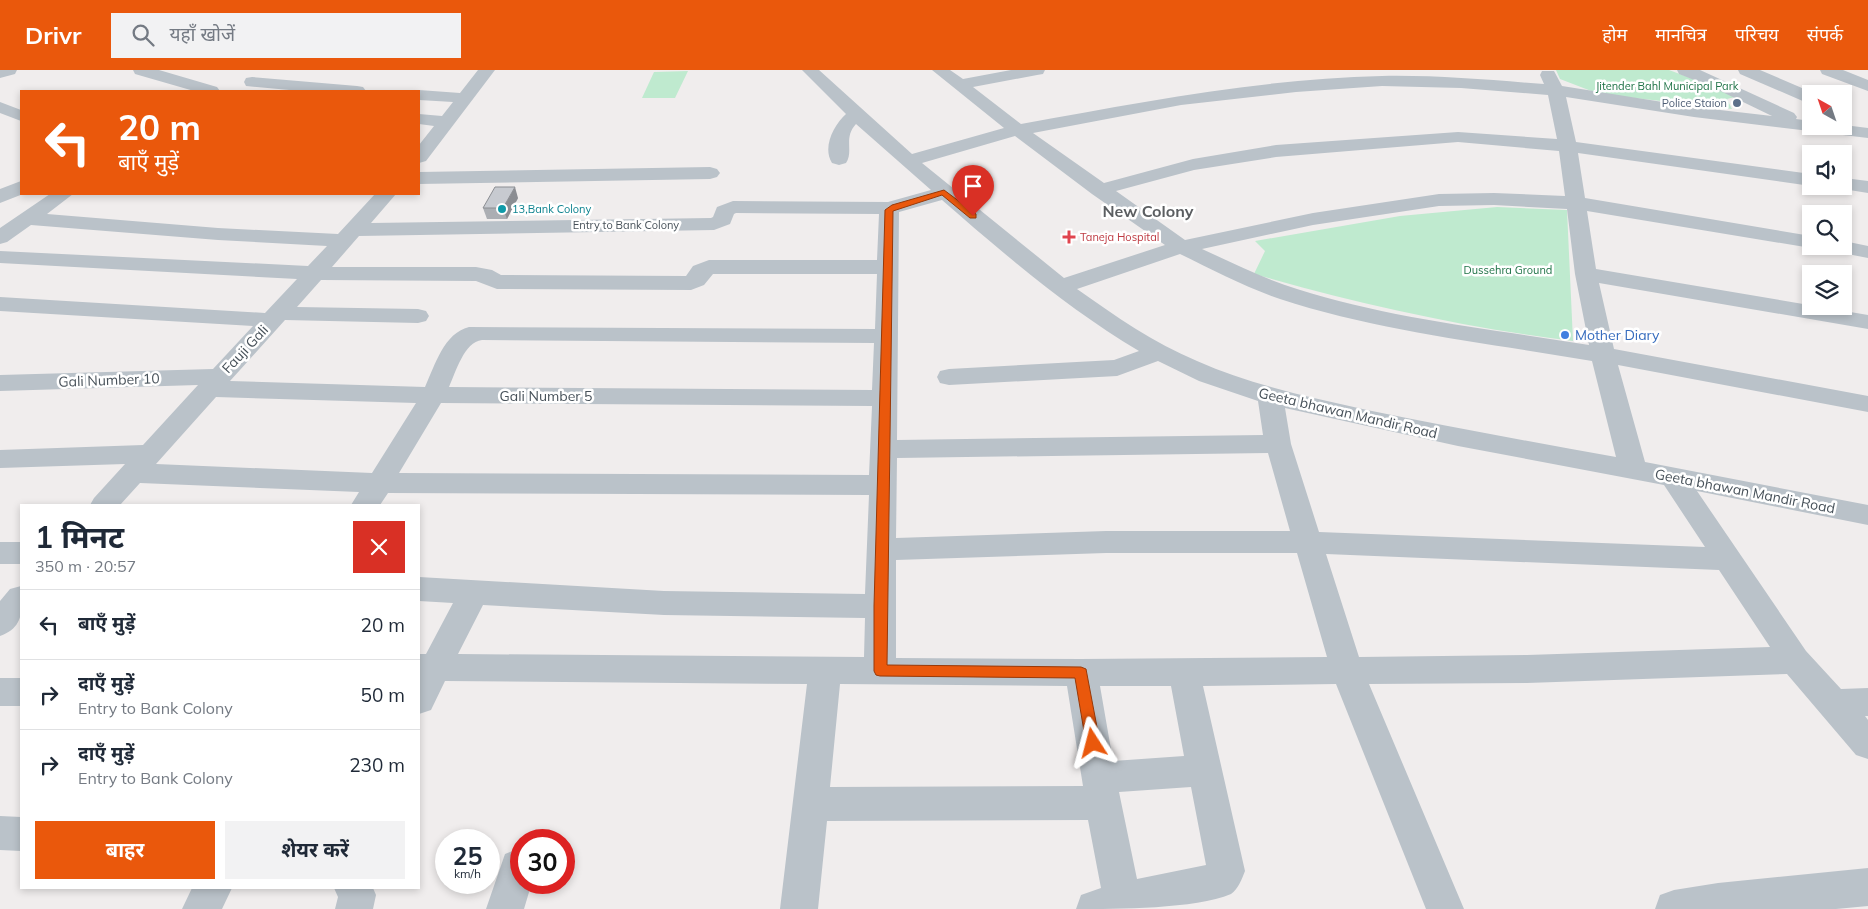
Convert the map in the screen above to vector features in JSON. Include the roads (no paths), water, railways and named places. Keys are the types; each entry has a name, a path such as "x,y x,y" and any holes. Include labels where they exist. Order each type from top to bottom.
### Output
{"street":[{"path":"0,73 9,70"},
{"path":"140,70 208,90"},
{"path":"278,70 246,85 338,90"},
{"path":"421,150 447,122 487,70"},
{"name":"Geeta bhawan Mandir Road","path":"810,70 855,115 944,192 1060,287 1115,326 1187,366 1270,397 1469,440 1634,469 1868,516"},
{"path":"940,70 1099,190 1180,247 1253,281 1330,306 1392,320 1604,355 1868,404"},
{"path":"960,85 1037,70"},
{"path":"1545,70 1556,90 1568,146 1586,274 1604,355 1634,469"},
{"path":"1685,70 1802,122"},
{"path":"1746,70 1802,94"},
{"path":"1828,70 1849,73 1868,86"},
{"path":"908,161 1018,130 1181,100 1296,87 1382,82 1460,83 1556,90 1694,112 1802,125"},
{"path":"420,95 464,98"},
{"path":"0,108 20,116"},
{"path":"839,158 839,134 841,128 855,115"},
{"path":"420,119 447,122"},
{"path":"1852,119 1868,127"},
{"path":"1852,131 1868,133"},
{"path":"1099,190 1193,165 1276,151 1458,137 1500,138 1568,146 1802,179"},
{"path":"420,178 710,173"},
{"path":"1852,185 1868,187"},
{"path":"0,196 20,187"},
{"name":"Entry to Bank Colony","path":"28,219 218,234 347,236 504,226 714,224 723,220 724,211 733,207 890,208 944,192"},
{"path":"0,238 62,195"},
{"name":"Fauji Gali","path":"105,504 385,195"},
{"path":"1060,287 1180,247 1313,219 1439,200 1494,199 1577,203 1802,240"},
{"path":"880,671 882,485 890,208"},
{"path":"1852,249 1868,252"},
{"path":"0,257 314,273 476,274 497,282 690,283 696,280 701,271 709,267 888,267"},
{"path":"1586,274 1868,322"},
{"path":"0,304 276,316 418,316"},
{"path":"366,504 433,395 459,342 469,334 482,332 886,336"},
{"path":"949,377 1117,368 1149,356 1157,350"},
{"name":"Gali Number 10","path":"0,383 213,383"},
{"name":"Gali Number 5","path":"213,383 325,391 433,395 884,398"},
{"path":"1270,397 1278,444 1347,671 1445,909"},
{"path":"884,449 1278,444"},
{"path":"0,459 140,464 380,483 882,485"},
{"path":"1674,478 1726,559 1795,660 1868,744"},
{"path":"881,549 1106,542 1308,542 1726,559"},
{"path":"0,553 20,553"},
{"path":"420,589 664,603 880,606"},
{"path":"420,696 428,667 474,592"},
{"path":"0,623 20,599"},
{"path":"428,667 1081,673 1527,669 1795,660"},
{"path":"799,909 825,671"},
{"path":"1081,673 1101,791 1109,905 1211,883 1220,880 1226,871 1184,672"},
{"path":"0,692 20,692"},
{"path":"1834,704 1868,702"},
{"path":"811,804 1101,791 1204,770"},
{"path":"0,833 20,834"},
{"path":"1674,909 1868,887"},
{"path":"201,909 212,889"},
{"path":"354,889 357,895 354,909"},
{"path":"505,909 510,893"}],"place":[{"name":"Police Staion","path":"1737,103"},
{"name":"13,Bank Colony","path":"502,209"},
{"name":"Taneja Hospital","path":"1069,237"},
{"name":"Mother Diary","path":"1565,335"}],"district":[{"name":"New Colony","path":"1148,211"}],"park label":[{"name":"Jitender Bahl Municipal Park","path":"1667,86"},
{"name":"Dussehra Ground","path":"1508,270"}]}
